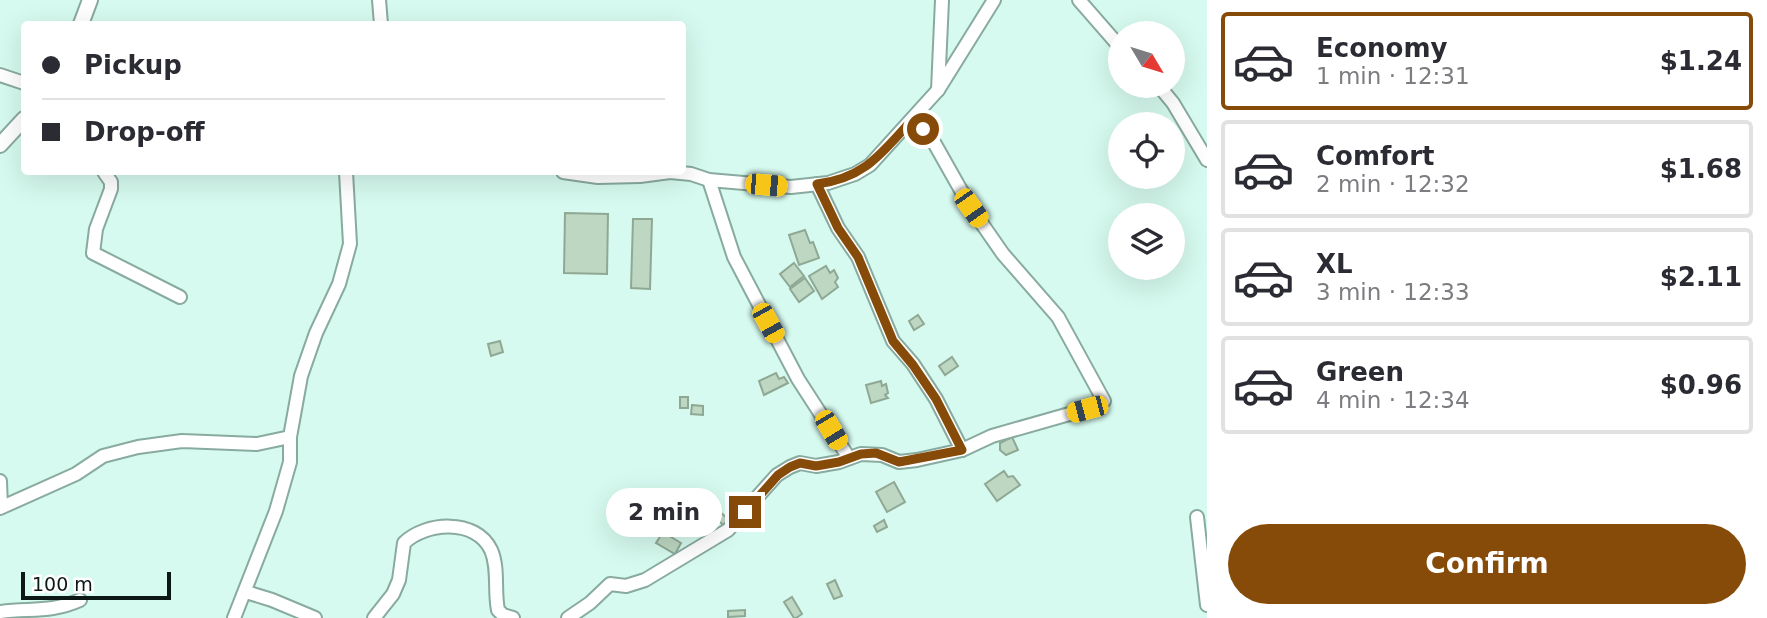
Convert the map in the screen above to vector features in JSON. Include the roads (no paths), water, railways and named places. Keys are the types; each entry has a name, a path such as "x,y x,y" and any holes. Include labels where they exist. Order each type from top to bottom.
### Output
{"main road":[{"path":"82,21 90,0"},
{"path":"0,145 21,123"}],"street":[{"path":"379,0 380,21"},
{"path":"938,90 942,0"},
{"path":"686,174 709,180 791,187 817,184 855,174 870,165 938,90 994,0"},
{"path":"1079,0 1108,33"},
{"path":"0,75 21,82"},
{"path":"1169,98 1207,160"},
{"path":"568,618 590,603 610,584 626,586 645,580 728,530 778,475 790,467 800,463 816,466 861,454 876,453 899,462 962,450 992,436 1087,409 1104,401 1058,317 1003,254 971,208 932,139 913,119"},
{"path":"106,175 111,182 111,189 96,229 93,253 180,297"},
{"path":"234,618 276,511 290,462 290,437 301,376 316,333 339,284 351,244 346,175"},
{"path":"584,175 648,175"},
{"path":"709,180 734,257 798,379 849,458"},
{"path":"817,184 838,228 858,257 893,341 936,399 962,450"},
{"path":"0,481 1,508 76,474 103,456 138,447 182,441 257,444 290,437"},
{"path":"1197,517 1207,605"},
{"path":"374,618 393,594 399,580 404,543 424,529 440,527 465,529 484,540 492,550 498,610 513,618"},
{"path":"246,592 315,618"},
{"path":"0,612 44,611 80,600"}]}
